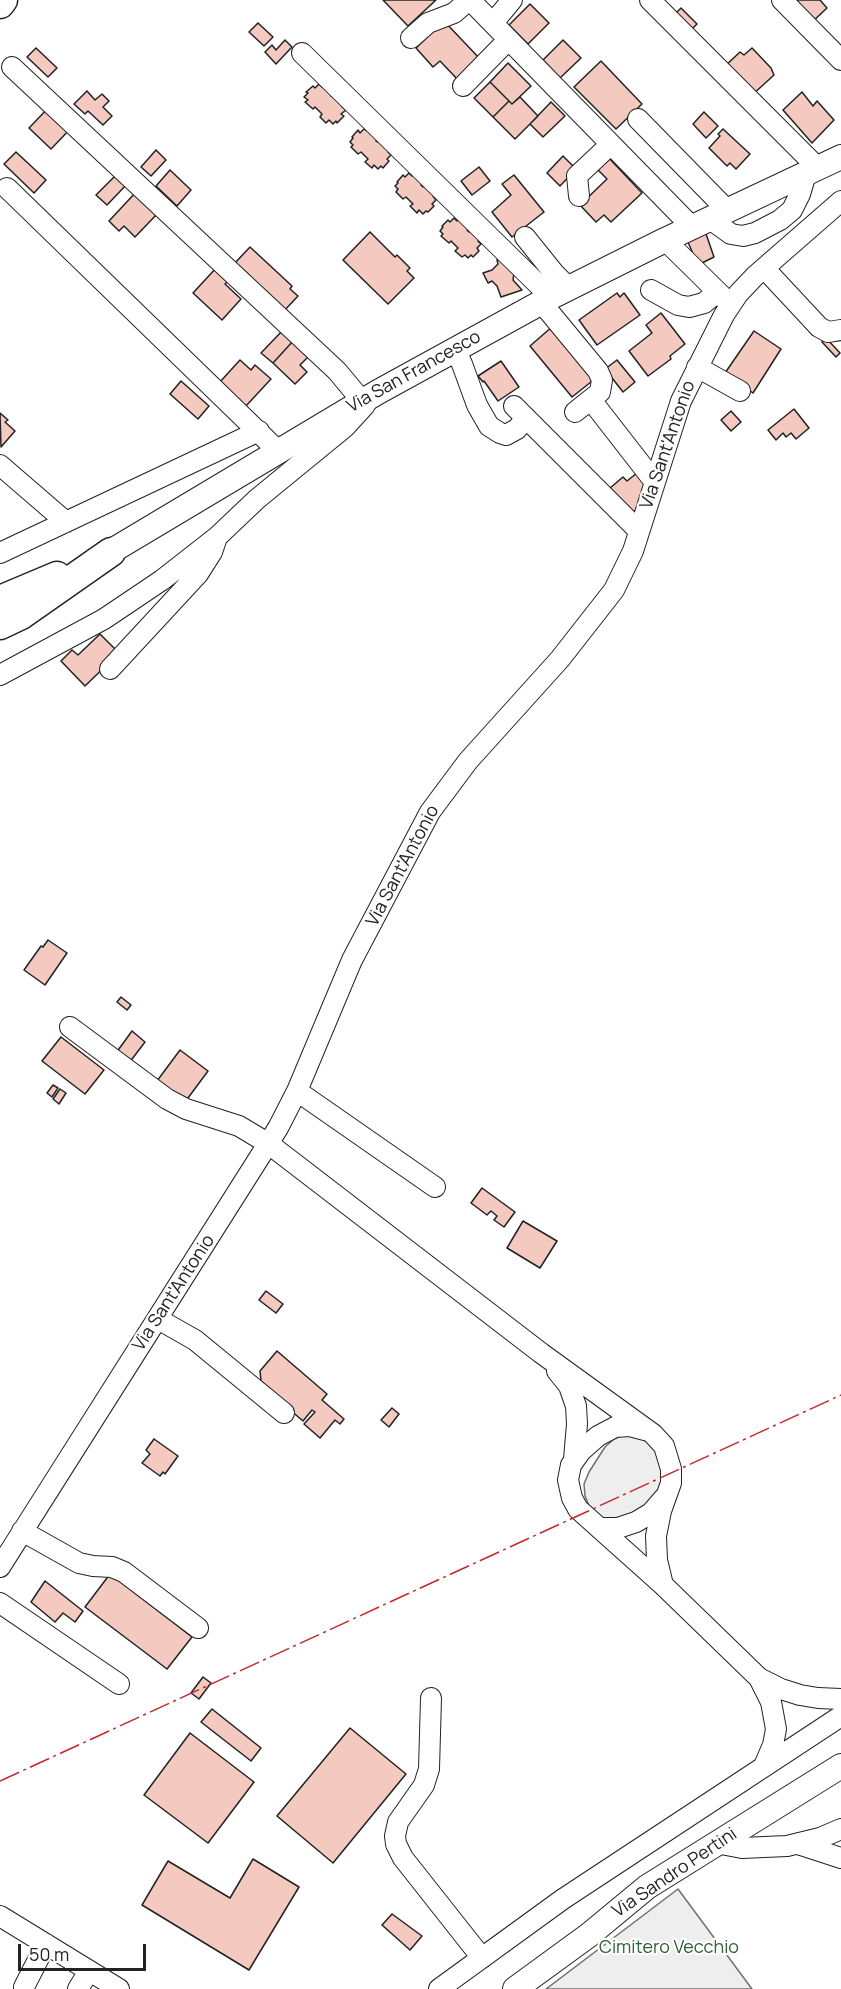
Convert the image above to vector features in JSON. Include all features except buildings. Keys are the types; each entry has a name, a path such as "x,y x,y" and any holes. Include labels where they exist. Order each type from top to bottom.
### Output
{"highway":[{"path":"0,4 3,0"},
{"path":"0,600 111,552"},
{"path":"0,625 21,615 111,552"}],"main road":[{"name":"Via San Francesco","path":"0,610 26,599 111,552 370,396 553,296 665,240 841,158"},
{"name":"Via Sandro Pertini","path":"515,1989 589,1935 647,1887 841,1766"}],"street":[{"path":"411,38 428,23 454,13 470,0 611,144 710,219"},
{"path":"493,23 512,0"},
{"path":"650,0 812,171"},
{"path":"782,0 841,60"},
{"path":"463,86 508,40"},
{"path":"302,53 553,296 600,376 601,389 583,406 654,481"},
{"path":"0,675 84,631 125,606 217,537 257,499 345,427 370,396 344,378 12,67"},
{"path":"638,119 710,219"},
{"path":"579,196 577,176 611,144"},
{"path":"7,188 278,451"},
{"name":"Via Sant'Antonio","path":"0,1567 269,1144 297,1091 352,960 430,812 483,744 560,659 605,604 625,570 681,401 724,298 764,268 841,201"},
{"path":"525,237 554,273 553,296"},
{"path":"665,240 724,298"},
{"path":"764,268 814,323 828,332 841,330"},
{"path":"651,290 678,305 689,307 724,298"},
{"path":"455,350 477,405 489,426 506,435 517,429 520,412 639,531"},
{"path":"697,367 740,391"},
{"path":"0,554 259,431"},
{"path":"0,465 66,522"},
{"path":"110,669 198,574 212,552 217,537"},
{"path":"70,1027 167,1099 186,1109 239,1126 269,1144 541,1353 653,1434 664,1446 670,1461 671,1478 661,1511 656,1543 663,1585"},
{"path":"297,1091 435,1187"},
{"path":"158,1319 195,1340 284,1413"},
{"path":"541,1353 564,1378 573,1396 577,1416 574,1459"},
{"path":"653,1434 636,1427 615,1427 592,1440 571,1465 568,1480 572,1498 578,1509 663,1585 759,1678 800,1695 841,1699"},
{"path":"599,1528 618,1528 636,1522 651,1513 667,1496"},
{"path":"22,1531 79,1563 112,1567 124,1572 198,1628"},
{"path":"0,1603 119,1684"},
{"path":"759,1678 773,1710 776,1730 773,1745 764,1766"},
{"path":"431,1698 429,1769 424,1785 398,1822 396,1844 403,1858 482,1958"},
{"path":"439,1989 563,1899 841,1716"},
{"path":"716,1843 731,1847 752,1848 798,1844 841,1829"},
{"path":"798,1844 841,1858"},
{"path":"0,1916 119,1989"},
{"path":"24,1987 46,1944"},
{"path":"78,1989 89,1971"}],"green space":[{"path":"639,1435 661,1450 662,1487 637,1514 614,1521 601,1518 590,1508 585,1496 584,1484 589,1472 605,1447 614,1439 621,1436"},
{"name":"Cimitero Vecchio","path":"678,1889 752,1989 546,1989"}],"power":[{"path":"0,1781 841,1395"}]}
